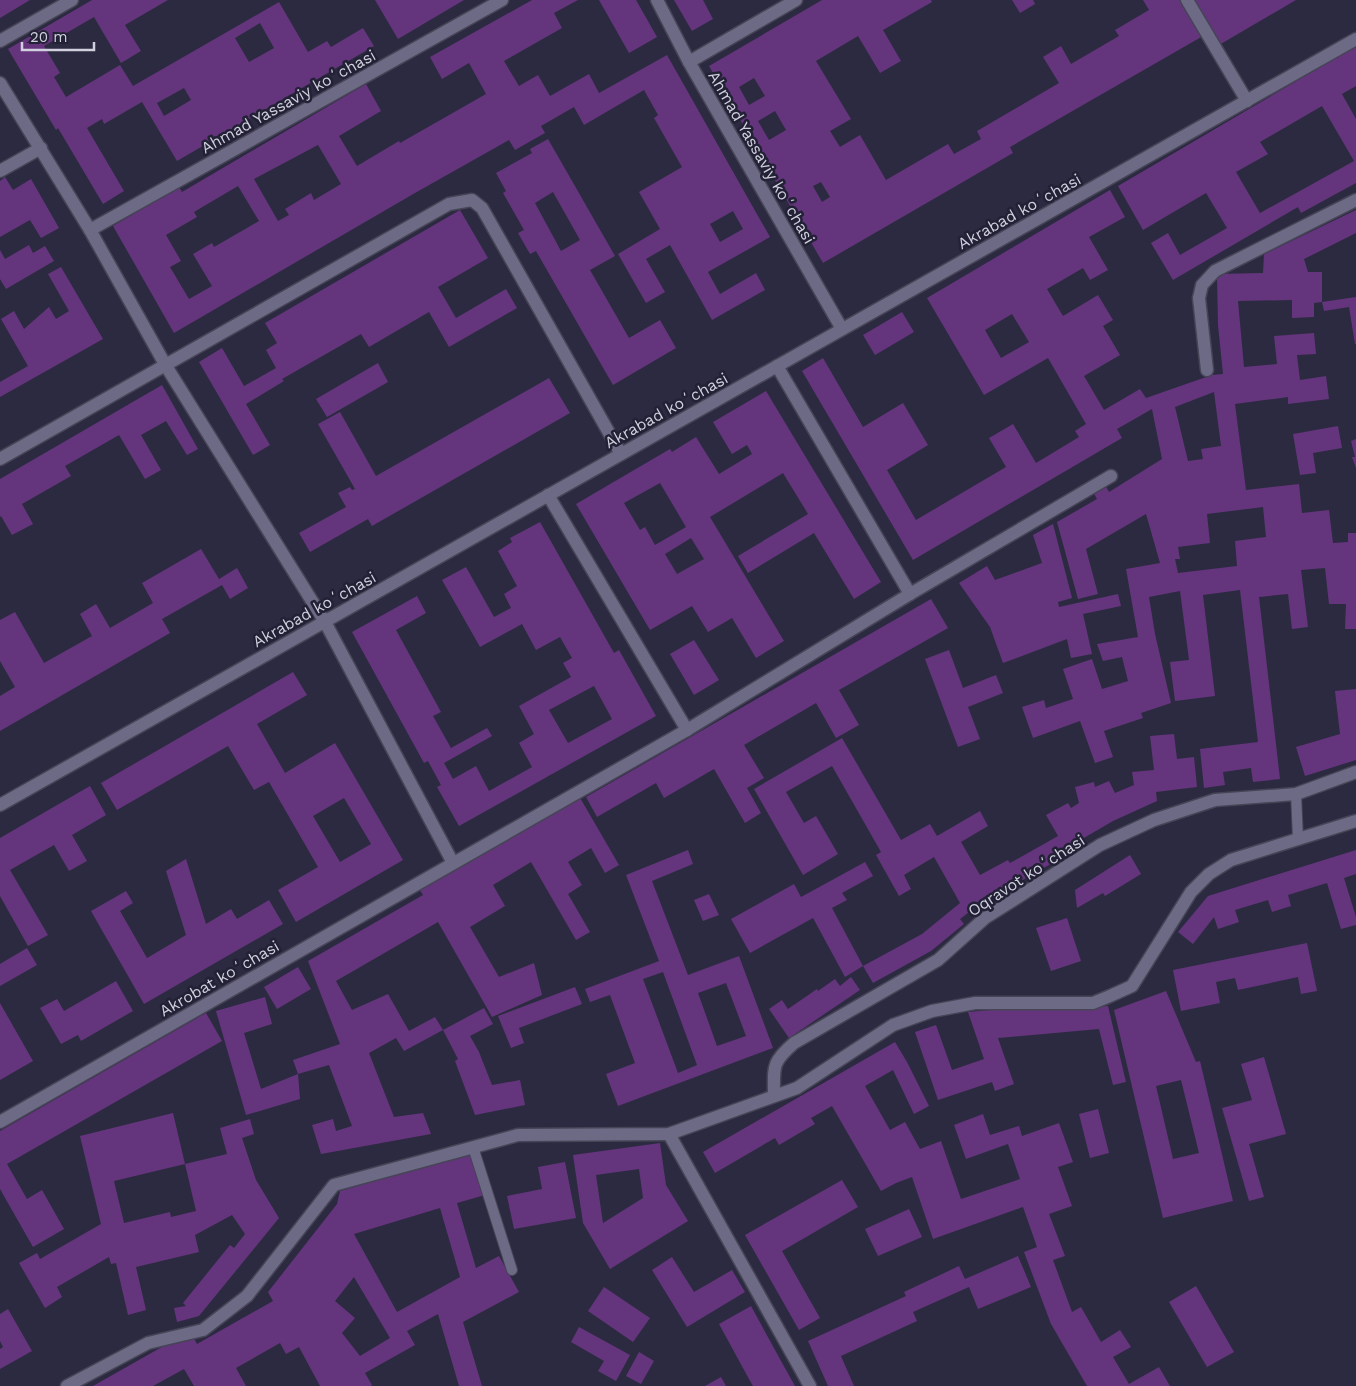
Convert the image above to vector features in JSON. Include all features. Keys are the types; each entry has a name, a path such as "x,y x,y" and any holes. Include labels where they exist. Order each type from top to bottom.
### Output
{"street":[{"path":"0,41 72,0"},
{"name":"Ahmad Yassaviy koʻchasi","path":"90,230 502,0"},
{"name":"Ahmad Yassaviy koʻchasi","path":"657,0 689,62 842,329"},
{"path":"689,62 796,0"},
{"path":"1187,0 1247,101"},
{"name":"Akrabad koʻchasi","path":"0,805 1356,39"},
{"path":"0,83 90,230 166,366 324,622 453,863"},
{"path":"0,171 41,148"},
{"path":"0,459 448,204 472,200 482,208 621,454"},
{"path":"1207,370 1199,298 1202,285 1215,271 1356,200"},
{"path":"777,366 910,594"},
{"name":"Akrobat koʻchasi","path":"0,1122 687,730 910,594 1111,476"},
{"path":"548,495 687,730"},
{"name":"Oqravot koʻchasi","path":"774,1096 776,1062 794,1044 938,960 985,918 1100,845 1154,820 1216,800 1296,794 1356,772"},
{"path":"67,1386 148,1342 203,1330 247,1296 334,1185 518,1135 669,1134 797,1088 893,1025 932,1011 975,1003 1093,1003 1132,986 1191,892 1208,874 1231,860 1356,821"},
{"path":"669,1134 810,1386"}],"lane":[{"path":"1296,794 1298,839"},
{"path":"473,1147 512,1270"}],"building":[{"path":"0,0 30,0 0,18"},
{"path":"92,0 168,0 125,25 141,51 121,63 94,17 44,46 60,73 54,77 66,97 120,65 133,86 279,2 308,52 327,41 331,47 363,28 374,46 177,161 142,102 104,124 102,119 87,128 124,191 103,204 8,49","holes":["260,23 274,48 249,62 235,38","184,88 191,100 164,116 157,103"]},
{"path":"375,0 464,0 398,39"},
{"path":"532,0 578,0 554,13 562,28 504,61 519,86 538,75 550,96 589,74 599,93 667,55 770,237 708,272 720,294 756,273 765,290 712,320 670,245 646,259 665,292 646,303 618,254 660,229 639,192 682,167 654,118 658,115 644,90 584,125 574,107 541,126 545,133 515,150 509,140 174,333 113,226 179,187 182,192 366,84 381,111 339,136 357,166 486,94 469,63 442,79 430,57","holes":["318,145 341,184 314,200 311,193 285,209 289,215 278,221 254,179","238,186 259,221 214,247 212,243 193,254 212,286 189,299 170,267 181,261 166,235 197,217 194,212","733,211 743,229 720,242 710,224"]},
{"path":"599,0 636,0 657,37 629,53"},
{"path":"674,0 703,0 713,19 692,31"},
{"path":"822,0 931,0 932,2 883,30 901,61 880,73 858,36 816,61 851,119 830,131 840,147 860,135 886,180 948,144 954,154 981,139 977,131 1059,83 1043,57 1061,46 1071,64 1119,36 1115,30 1149,10 1143,0 1183,0 1203,36 1010,147 1013,153 823,263 709,66","holes":["754,78 765,96 749,105 739,87","775,111 786,130 769,140 758,121","821,182 830,197 822,202 813,186"]},
{"path":"1012,0 1033,0 1035,4 1020,13"},
{"path":"1193,0 1296,0 1219,45"},
{"path":"1356,46 1356,86 1342,94 1356,119 1356,183 1301,213 1298,207 1173,280 1151,243 1168,233 1180,255 1227,228 1206,193 1143,230 1118,186","holes":["1322,106 1354,161 1260,213 1236,172 1268,154 1260,142"]},
{"path":"548,139 615,256 590,270 629,338 660,320 676,348 613,385 536,251 530,254 518,233 524,230 503,193 506,191 496,173 532,153 530,149","holes":["553,192 580,240 561,251 535,203"]},
{"path":"5,177 13,190 31,179 59,228 41,238 30,220 0,237 0,181"},
{"path":"1110,190 1125,217 1089,237 1108,270 1090,280 1083,268 1047,289 1063,316 1098,295 1113,320 1103,326 1120,355 1084,376 1104,410 1140,389 1146,398 1212,375 1223,374 1218,325 1217,274 1263,273 1264,254 1356,210 1356,233 1304,259 1308,272 1322,272 1322,302 1314,303 1314,317 1292,318 1292,300 1238,301 1244,367 1277,364 1274,336 1314,333 1316,354 1297,355 1300,380 1326,376 1329,399 1288,404 1288,397 1235,404 1246,490 1299,484 1302,513 1329,510 1333,543 1348,542 1348,533 1356,533 1356,629 1345,629 1346,604 1329,604 1325,568 1301,570 1308,627 1292,629 1288,594 1259,597 1280,779 1253,782 1251,768 1223,772 1225,785 1204,788 1200,749 1258,742 1240,590 1203,595 1215,696 1175,701 1170,662 1189,660 1180,591 1149,597 1155,634 1171,703 1141,713 1143,718 1104,731 1113,757 1095,763 1080,721 1033,738 1022,707 1044,700 1046,708 1073,699 1063,669 1092,659 1102,689 1128,681 1122,657 1103,661 1097,644 1138,637 1126,569 1160,563 1146,514 1086,549 1098,594 1078,599 1057,522 1097,499 1092,490 1104,483 1109,492 1162,459 1152,409 1117,429 1122,438 913,560 802,371 823,358 863,427 903,403 928,445 887,470 916,520 1006,467 989,438 1013,424 1036,463 1079,437 1075,431 1086,424 1048,358 984,395 927,298","holes":["1012,314 1029,342 1001,358 985,330","1214,392 1221,446 1201,449 1203,459 1188,461 1175,407","1263,507 1266,537 1235,541 1237,566 1178,573 1175,559 1180,559 1178,547 1210,543 1207,514"]},
{"path":"460,210 488,258 438,287 456,318 506,289 517,308 449,347 429,312 369,347 361,334 282,379 284,381 246,404 270,445 253,455 199,362 222,348 244,386 276,368 266,350 277,343 265,323"},
{"path":"29,245 33,253 45,246 54,261 6,289 0,279 0,250 5,259"},
{"path":"61,267 103,339 0,397 0,382 28,366 1,319 14,311 24,329 49,307 56,319 69,311 48,274"},
{"path":"1356,297 1355,344 1349,307 1324,311 1322,302"},
{"path":"902,312 914,332 875,355 863,335"},
{"path":"378,363 388,382 327,417 316,399"},
{"path":"549,378 570,413 372,526 368,519 310,552 299,533 346,507 338,493 350,487 352,490 355,489 318,424 340,412 376,476"},
{"path":"162,385 198,449 187,455 166,421 141,435 161,470 145,479 119,435 65,466 71,476 22,504 33,524 12,535 0,517 0,479"},
{"path":"766,391 881,582 854,599 814,533 748,573 738,556 808,514 783,473 710,517 784,641 756,658 732,618 708,632 692,606 650,630 576,504 670,449 672,452 696,437 719,474 752,454 747,445 732,454 713,422","holes":["660,483 686,527 655,545 645,527 640,530 624,503","691,538 704,559 677,574 665,554"]},
{"path":"1338,426 1342,448 1313,453 1316,473 1300,475 1293,434"},
{"path":"1356,439 1356,468 1352,457 1355,457 1351,441"},
{"path":"540,522 614,653 619,650 656,716 459,826 437,787 441,785 428,761 424,763 352,632 417,596 426,613 396,630 441,712 433,716 451,748 487,728 492,736 444,763 453,779 476,766 489,791 532,767 519,743 534,734 519,706 571,677 563,663 572,658 560,637 536,650 522,624 480,647 442,580 466,567 494,617 511,608 504,594 517,586 498,551 512,542 510,538","holes":["594,686 612,719 568,743 549,710"]},
{"path":"1053,524 1072,598 1058,602 1059,607 1118,594 1121,606 1083,614 1092,654 1071,658 1067,639 1003,663 990,627 959,583 987,566 995,580 1042,563 1033,535"},
{"path":"201,549 219,579 237,568 248,588 230,599 222,585 162,619 170,633 0,731 0,696 15,687 0,661 0,620 15,612 44,663 92,636 80,614 96,604 110,628 153,603 142,583"},
{"path":"931,599 948,628 839,690 859,725 836,738 816,703 744,745 764,778 747,788 761,813 745,823 714,769 664,798 656,783 597,817 586,797"},
{"path":"694,640 719,680 694,695 670,654"},
{"path":"949,650 963,688 996,675 1003,693 968,707 980,739 958,747 925,659"},
{"path":"293,672 307,695 257,724 285,773 335,743 403,860 296,922 278,890 318,867 269,782 254,790 228,746 117,810 101,783","holes":["344,798 371,844 340,862 313,816"]},
{"path":"1356,689 1356,760 1305,776 1296,747 1340,734 1335,691"},
{"path":"1174,734 1177,759 1194,757 1197,787 1156,792 1157,801 1113,821 1065,849 1068,854 977,906 960,919 964,924 931,951 873,983 863,966 922,934 960,903 934,857 904,875 911,889 899,896 876,855 881,852 832,766 786,792 804,823 816,816 838,854 803,875 754,789 842,738 901,840 930,824 937,836 980,811 988,826 961,842 980,875 1008,860 1010,863 1058,836 1046,815 1068,803 1071,808 1079,803 1075,787 1094,782 1095,787 1109,781 1115,793 1134,785 1132,772 1154,770 1150,736"},
{"path":"90,786 106,815 72,835 87,861 69,871 54,845 10,870 48,935 28,946 0,896 0,838"},
{"path":"579,796 619,865 605,873 591,848 568,862 582,885 568,894 590,932 576,940 531,862 493,885 505,906 470,927 499,977 534,963 542,995 492,1017 438,922 336,981 352,1010 388,994 409,1031 435,1017 443,1030 404,1051 396,1038 369,1053 394,1117 423,1113 431,1134 321,1154 312,1125 333,1119 336,1131 352,1126 329,1065 298,1074 293,1060 340,1044 308,961 423,895 419,889"},
{"path":"688,850 693,864 652,881 688,975 739,956 773,1048 618,1106 606,1074 635,1063 610,995 590,1002 585,989 659,961 626,875","holes":["663,972 697,1065 678,1073 643,979","726,983 746,1036 717,1046 698,993"]},
{"path":"1356,850 1356,874 1344,878 1356,917 1356,925 1341,929 1327,883 1288,895 1291,906 1272,912 1268,900 1235,910 1239,922 1218,929 1214,917 1193,944 1178,932 1208,896"},
{"path":"1130,855 1141,874 1105,896 1103,893 1077,908 1075,890"},
{"path":"186,859 206,924 231,909 237,919 269,900 283,924 144,1004 91,911 126,891 133,903 120,911 147,958 186,935 166,871"},
{"path":"865,862 873,876 842,893 847,900 832,908 863,966 845,977 813,918 750,953 731,919 794,884 801,897"},
{"path":"709,894 719,915 703,921 694,900"},
{"path":"1067,918 1081,961 1051,971 1036,928"},
{"path":"1307,943 1317,991 1301,994 1298,977 1238,990 1235,978 1216,982 1220,1003 1181,1011 1173,970"},
{"path":"27,948 37,965 0,986 0,964"},
{"path":"298,967 311,989 277,1009 264,987"},
{"path":"851,977 860,990 789,1038 769,1009 782,1000 788,1009 835,979 840,986"},
{"path":"116,981 133,1011 81,1041 78,1035 61,1044 40,1008 57,999 64,1011"},
{"path":"575,987 582,1004 519,1028 524,1043 511,1048 498,1016"},
{"path":"1166,991 1196,1062 1200,1061 1233,1201 1163,1218 1114,1010","holes":["1181,1080 1199,1153 1173,1159 1156,1086"]},
{"path":"265,997 272,1024 244,1033 261,1089 298,1074 300,1099 246,1115 216,1011"},
{"path":"0,1003 33,1061 0,1080"},
{"path":"1062,1004 1063,1010 1108,1006 1126,1082 1113,1085 1099,1029 998,1038 1014,1084 995,1091 992,1082 938,1100 915,1032 936,1025 952,1070 984,1059 968,1012"},
{"path":"484,1008 493,1024 470,1036 479,1052 492,1085 520,1080 525,1105 475,1115 455,1061 458,1059 443,1030"},
{"path":"206,1013 222,1041 7,1164 27,1199 42,1190 64,1229 33,1247 0,1189 0,1131"},
{"path":"895,1042 929,1106 914,1114 893,1070 865,1086 890,1130 905,1122 920,1149 941,1141 961,1199 1020,1179 1008,1144 966,1159 954,1125 983,1114 990,1135 1019,1126 1022,1136 1059,1123 1073,1162 1058,1167 1072,1206 1049,1214 1065,1256 1053,1260 1072,1312 1081,1307 1101,1342 1120,1330 1131,1347 1113,1357 1129,1384 1159,1367 1170,1386 1087,1386 1051,1324 1024,1252 1037,1247 1023,1207 933,1239 912,1177 881,1191 832,1106 811,1118 815,1124 779,1145 775,1138 715,1173 703,1152"},
{"path":"1264,1057 1286,1134 1249,1144 1264,1197 1249,1201 1222,1108 1252,1100 1241,1064"},
{"path":"1098,1109 1109,1153 1090,1158 1079,1114"},
{"path":"173,1113 185,1164 227,1154 220,1128 250,1119 254,1134 242,1138 256,1180 279,1218 199,1316 177,1322 174,1308 186,1306 183,1303 230,1245 234,1248 245,1234 232,1215 195,1235 199,1252 136,1267 146,1310 128,1315 116,1263 111,1264 109,1257 57,1287 62,1297 45,1308 19,1263 37,1253 40,1259 101,1224 80,1136","holes":["185,1164 196,1211 171,1217 170,1212 124,1223 114,1181"]},
{"path":"660,1143 666,1185 688,1221 610,1269 583,1223 573,1155","holes":["639,1169 643,1198 603,1223 596,1175"]},
{"path":"472,1153 485,1195 457,1203 476,1268 499,1256 519,1292 463,1322 482,1386 459,1386 438,1314 407,1331 415,1345 365,1373 371,1386 320,1386 299,1347 286,1354 280,1343 236,1368 246,1386 194,1386 184,1369 153,1386 93,1386 190,1331 197,1344 273,1301 268,1292 337,1204 340,1191","holes":["440,1208 460,1277 397,1312 354,1234","354,1277 390,1338 360,1356 342,1333 355,1318 335,1301"]},
{"path":"565,1162 576,1218 514,1229 507,1196 542,1189 538,1167"},
{"path":"842,1180 858,1207 782,1251 820,1318 799,1330 745,1235"},
{"path":"909,1209 922,1237 878,1256 865,1229"},
{"path":"1018,1256 1031,1287 978,1309 969,1287 913,1312 917,1321 841,1356 854,1386 828,1386 808,1341 906,1296 904,1292 959,1266 965,1279"},
{"path":"672,1257 694,1292 732,1270 745,1292 687,1327 652,1270"},
{"path":"1196,1286 1234,1352 1207,1367 1169,1302"},
{"path":"604,1287 650,1318 633,1342 588,1311"},
{"path":"751,1306 795,1386 753,1386 749,1379 719,1324"},
{"path":"8,1309 32,1351 0,1369 0,1349 3,1347 0,1341 0,1314"},
{"path":"579,1327 630,1355 616,1381 598,1371 604,1361 571,1342"},
{"path":"639,1352 654,1361 641,1384 626,1376"},
{"path":"721,1377 726,1386 705,1386"}]}
